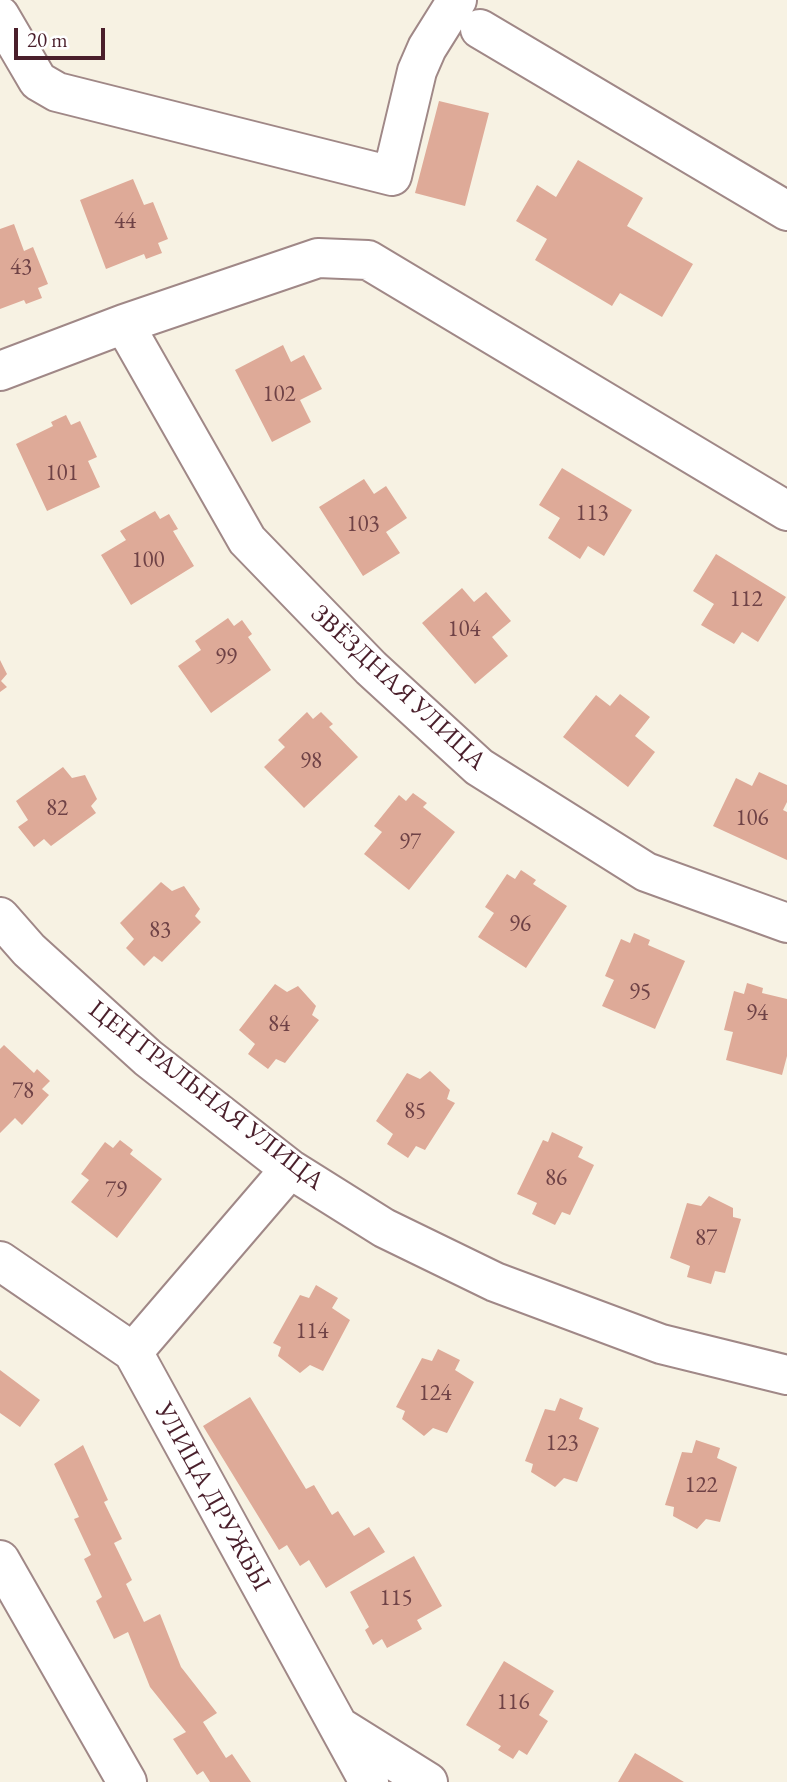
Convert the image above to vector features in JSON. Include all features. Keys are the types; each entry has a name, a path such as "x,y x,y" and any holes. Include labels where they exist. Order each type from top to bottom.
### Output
{"street":[{"path":"0,16 38,80 57,92 392,176 417,71 427,48 469,15 787,211"},
{"path":"0,371 124,324 318,258 368,260 787,511"},
{"name":"ЗВЁЗДНАЯ УЛИЦА","path":"124,324 247,540 371,668 479,767 646,872 787,923"},
{"name":"ЦЕНТРАЛЬНАЯ УЛИЦА","path":"0,917 29,950 148,1058 290,1169 384,1228 495,1282 661,1344 787,1375"},
{"path":"133,1352 290,1169"},
{"name":"УЛИЦА ДРУЖБЫ","path":"0,1261 133,1352 369,1782"},
{"path":"0,1560 127,1782"},
{"path":"336,1724 428,1782"}],"building":[{"path":"439,101 489,113 465,206 415,193"},
{"path":"578,160 643,198 627,226 693,264 662,317 620,293 612,306 535,260 547,239 516,221 537,185 556,197"},
{"path":"133,179 144,205 153,202 168,239 158,243 162,253 146,259 144,254 106,269 80,200"},
{"path":"14,224 24,251 33,247 48,284 38,288 42,298 26,304 24,300 0,309 0,229"},
{"path":"283,345 291,362 304,355 322,389 300,400 311,422 272,442 235,370"},
{"path":"66,415 71,425 80,421 97,457 88,461 100,487 47,511 16,444 53,426 51,422"},
{"path":"562,468 632,510 604,556 588,546 580,559 548,538 560,518 539,505"},
{"path":"364,479 374,494 386,486 407,518 386,532 400,553 363,576 319,507"},
{"path":"155,511 160,519 169,514 178,529 173,531 194,566 131,605 101,555 126,540 120,531"},
{"path":"716,554 786,597 758,642 742,632 734,644 701,625 714,604 693,591"},
{"path":"462,588 474,602 486,592 511,621 492,637 508,656 475,684 422,623"},
{"path":"228,618 234,626 242,620 252,634 248,637 271,670 211,713 178,666 201,650 195,641"},
{"path":"0,660 7,674 1,681 7,687 0,692"},
{"path":"620,694 650,717 635,736 655,752 628,787 563,737 596,695 610,706"},
{"path":"307,712 313,719 321,712 333,724 329,727 358,757 304,808 264,767 285,747 278,740"},
{"path":"63,767 72,778 85,775 97,799 91,806 96,813 51,846 44,839 34,847 18,827 28,820 16,801"},
{"path":"759,772 787,785 787,802 783,810 787,812 787,860 713,826 736,778 752,786"},
{"path":"413,793 427,803 423,807 455,832 409,890 364,854 382,832 374,826 399,795 406,801"},
{"path":"521,870 536,880 533,884 567,906 526,968 478,937 494,913 485,907 507,874 515,879"},
{"path":"161,882 172,891 184,886 200,909 195,916 201,922 162,962 154,956 144,966 126,948 134,939 120,923"},
{"path":"634,933 650,940 648,945 685,961 655,1029 602,1006 614,980 605,976 621,939 630,943"},
{"path":"747,983 763,988 762,993 787,999 787,1056 782,1075 726,1060 733,1032 724,1030 734,991 744,994"},
{"path":"275,984 287,992 298,986 316,1006 312,1015 319,1020 285,1063 276,1059 268,1069 248,1054 255,1044 239,1030"},
{"path":"4,1045 34,1073 37,1069 50,1081 42,1089 49,1095 22,1125 15,1118 0,1133 0,1049"},
{"path":"430,1071 450,1090 447,1099 455,1103 425,1150 416,1146 408,1158 387,1144 393,1134 376,1121 407,1073 420,1079"},
{"path":"552,1132 583,1147 578,1157 594,1165 570,1215 562,1212 555,1225 532,1214 537,1203 517,1194 543,1140 548,1142"},
{"path":"120,1140 133,1150 130,1154 162,1179 117,1238 71,1202 89,1180 81,1174 105,1142 113,1148"},
{"path":"709,1196 733,1208 733,1217 741,1219 725,1273 715,1271 711,1284 687,1277 690,1266 670,1258 687,1203 701,1206"},
{"path":"316,1285 338,1298 332,1308 350,1320 323,1371 310,1365 300,1373 278,1356 281,1347 273,1343 300,1295 309,1298"},
{"path":"438,1349 460,1360 455,1370 474,1382 447,1433 433,1428 424,1436 402,1419 405,1411 396,1407 422,1358 432,1361"},
{"path":"0,1370 40,1400 20,1427 0,1413"},
{"path":"250,1397 306,1489 314,1485 332,1515 338,1511 354,1536 369,1527 385,1552 326,1588 309,1560 300,1566 287,1545 279,1550 203,1426"},
{"path":"560,1398 583,1408 579,1419 599,1428 577,1482 564,1478 555,1487 531,1472 533,1464 525,1461 545,1409 555,1411"},
{"path":"696,1440 720,1448 717,1458 737,1467 720,1522 706,1519 697,1529 673,1516 674,1507 665,1505 682,1452 692,1453"},
{"path":"83,1445 108,1500 104,1502 122,1539 114,1543 132,1580 126,1584 144,1622 160,1614 181,1667 217,1713 203,1722 226,1758 232,1754 251,1782 210,1782 203,1771 197,1775 173,1739 186,1732 150,1687 128,1632 114,1639 96,1601 102,1597 84,1559 91,1555 74,1519 79,1517 54,1464"},
{"path":"414,1556 442,1606 417,1620 422,1629 387,1648 382,1639 373,1645 365,1630 369,1627 350,1592"},
{"path":"504,1661 554,1691 539,1715 548,1721 527,1755 519,1750 513,1759 498,1750 501,1746 466,1725"},
{"path":"635,1753 684,1782 618,1782"}]}
